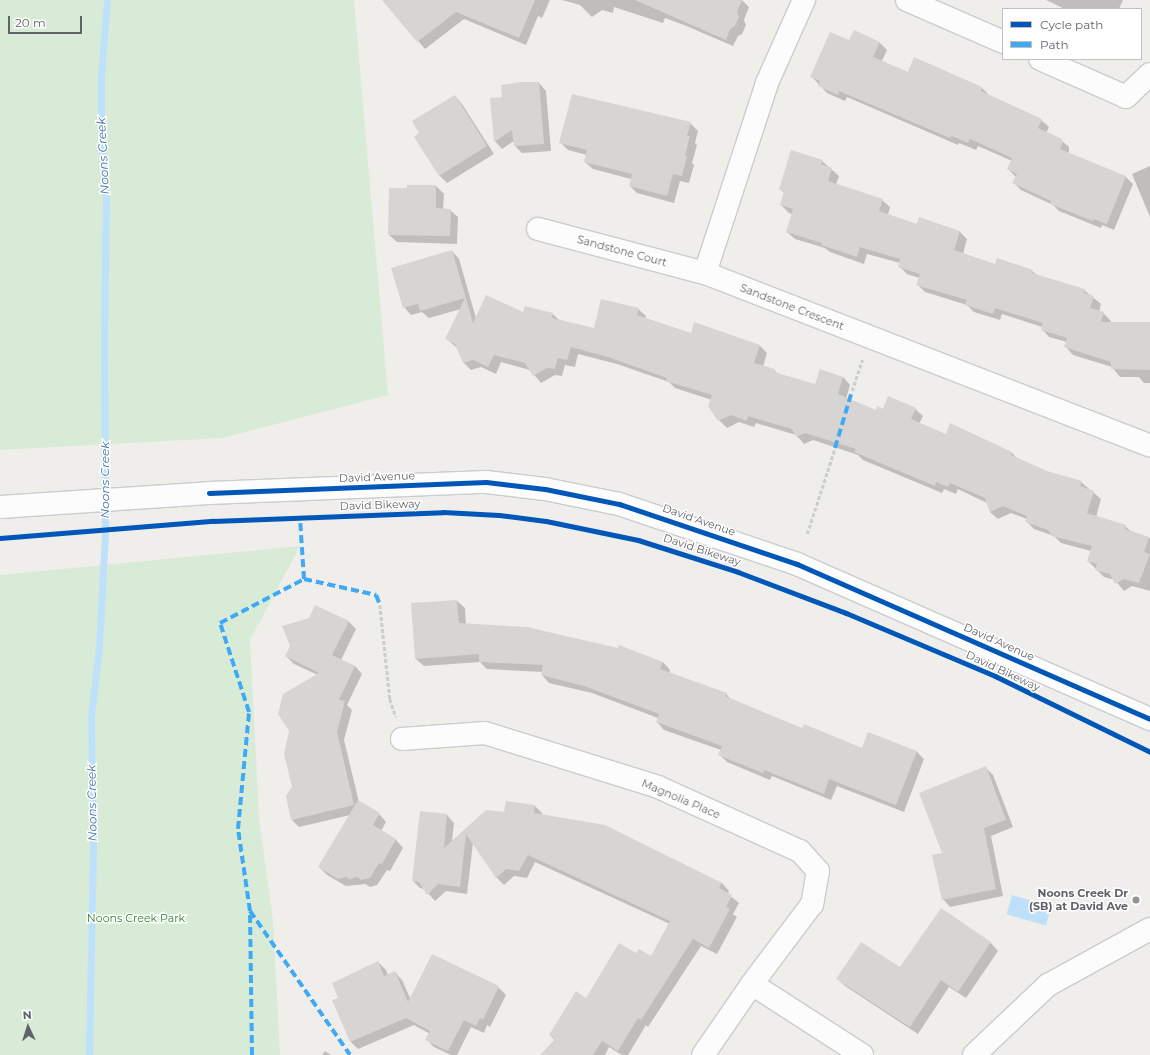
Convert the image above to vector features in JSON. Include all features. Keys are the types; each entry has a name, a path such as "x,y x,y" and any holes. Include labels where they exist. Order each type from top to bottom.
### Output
{"street":[{"path":"705,273 767,83 804,0"},
{"path":"906,0 1002,42"},
{"path":"1042,60 1126,97 1150,74"},
{"name":"Sandstone Court","path":"538,229 705,273"},
{"name":"Sandstone Crescent","path":"705,273 1150,446"},
{"name":"David Avenue","path":"0,507 209,493 486,482 545,489 619,504 797,564 1150,719"},
{"name":"Magnolia Place","path":"402,739 485,733 658,787 800,852 818,871 812,904 752,984"},
{"path":"974,1055 1048,985 1150,929"},
{"path":"703,1055 752,984 862,1055"}],"path":[{"path":"852,391 870,337"},
{"path":"807,534 835,448"},
{"path":"380,605 390,699 402,739"}],"green space":[{"path":"0,0 354,0 388,395 222,438 0,450"},
{"name":"Noons Creek Park","path":"300,546 250,640 259,818 273,921 280,1055 0,1055 0,575"}],"water":[{"path":"1012,895 1051,906 1046,926 1006,914"}],"building":[{"path":"382,0 535,0 519,38 456,12 417,42"},
{"path":"635,0 742,0 737,12 739,17 735,26 730,29 726,40"},
{"path":"854,30 880,42 873,57 908,72 914,57 982,87 981,91 1042,119 1038,128 1062,139 1061,141 1063,142 1060,149 1126,176 1107,224 1094,219 1093,221 1050,204 1051,201 1012,183 1017,174 1007,169 1012,158 970,139 968,143 952,136 950,138 839,91 838,95 818,86 820,81 810,77 830,32 849,40"},
{"path":"521,82 539,82 544,144 514,146 512,130 494,142 490,98 502,97 501,85"},
{"path":"572,94 691,122 687,136 690,136 685,156 687,156 682,176 673,174 667,196 629,186 632,174 584,162 587,150 559,143"},
{"path":"455,95 487,146 439,176 414,137 419,133 412,121"},
{"path":"791,150 823,160 821,164 832,168 828,181 883,199 879,211 917,224 919,217 960,231 954,250 995,264 997,258 1033,270 1032,273 1085,289 1084,293 1094,296 1090,308 1104,312 1101,322 1150,322 1150,370 1111,369 1111,362 1064,347 1067,338 1041,330 1043,323 995,308 993,314 965,305 967,300 916,285 920,274 898,267 900,259 860,247 857,257 821,245 822,243 786,232 793,209 780,205 784,191 779,189"},
{"path":"407,185 436,185 436,208 451,209 450,236 388,235 389,188 407,188"},
{"path":"452,250 473,323 486,295 523,312 525,306 553,313 552,318 594,328 601,299 639,308 637,315 691,333 694,322 760,345 754,363 775,369 774,372 815,384 820,369 843,377 838,394 876,410 877,406 883,409 888,396 916,408 911,419 946,434 950,423 1012,452 1011,455 1047,471 1082,481 1080,486 1094,491 1087,513 1126,525 1125,529 1149,537 1144,552 1150,554 1139,583 1124,579 1115,584 1110,574 1095,570 1097,564 1087,561 1092,546 1052,536 1048,530 1025,522 1027,516 1003,506 990,512 985,498 950,483 948,487 936,482 935,486 854,452 856,449 805,433 796,437 792,429 748,416 747,421 731,415 718,421 708,406 712,395 666,381 667,378 608,357 571,347 567,360 558,358 555,369 547,368 533,376 525,363 494,355 488,367 473,360 463,363 455,344 445,339 465,298 420,311 418,304 403,308 391,268"},
{"path":"457,600 459,623 527,627 618,648 619,645 663,662 660,669 727,693 725,696 802,728 804,724 862,748 868,732 917,751 896,805 829,779 824,794 764,770 763,773 718,755 722,746 656,722 659,714 584,686 541,675 543,665 479,662 479,654 415,659 411,603"},
{"path":"315,605 349,621 332,655 355,666 339,700 345,701 337,732 354,805 291,820 286,796 292,787 284,754 289,731 278,714 283,694 319,673 285,656 290,646 282,626 309,618"},
{"path":"986,766 1006,820 984,828 996,889 942,900 932,855 942,853 919,793"},
{"path":"358,800 380,813 373,825 396,839 382,864 379,863 370,878 361,880 357,877 349,879 346,877 338,879 318,867"},
{"path":"506,801 535,805 534,813 605,825 722,883 719,888 732,895 726,907 730,909 709,948 693,939 641,1020 638,1018 618,1051 602,1041 593,1055 540,1055 555,1039 549,1035 576,991 586,998 619,943 636,953 639,949 651,956 670,921 528,855 519,871 506,869 496,878 466,834 460,887 438,884 427,895 419,882 412,881 420,811 447,814 444,848 486,810 504,812"},
{"path":"941,908 991,942 958,992 941,980 910,1027 836,979 861,942 900,967"},
{"path":"432,954 499,986 483,1020 480,1018 476,1026 464,1020 448,1051 425,1040 430,1031 406,1018 350,1042 332,1000 338,998 332,983 378,961 384,976 395,971 408,1002"}],"waterway":[{"name":"Noons Creek","path":"89,1055 93,846 91,716 99,648 105,532 104,339 106,201 101,135 101,75 107,0"}],"marked path":[{"path":"835,448 852,391"},
{"path":"252,1055 250,911 238,829 249,712 220,623 304,579 300,518"},
{"path":"304,579 376,595 380,605"},
{"path":"250,911 350,1055"}],"cycle path":[{"name":"David Bikeway","path":"209,493 486,482 545,489 619,504 797,564 1150,719"},
{"name":"David Bikeway","path":"0,538 213,521 443,512 499,515 546,521 638,540 738,572 846,613 995,676 1150,752"}],"place":[{"name":"Noons Creek Dr (SB) at David Ave","path":"1136,900"}]}
